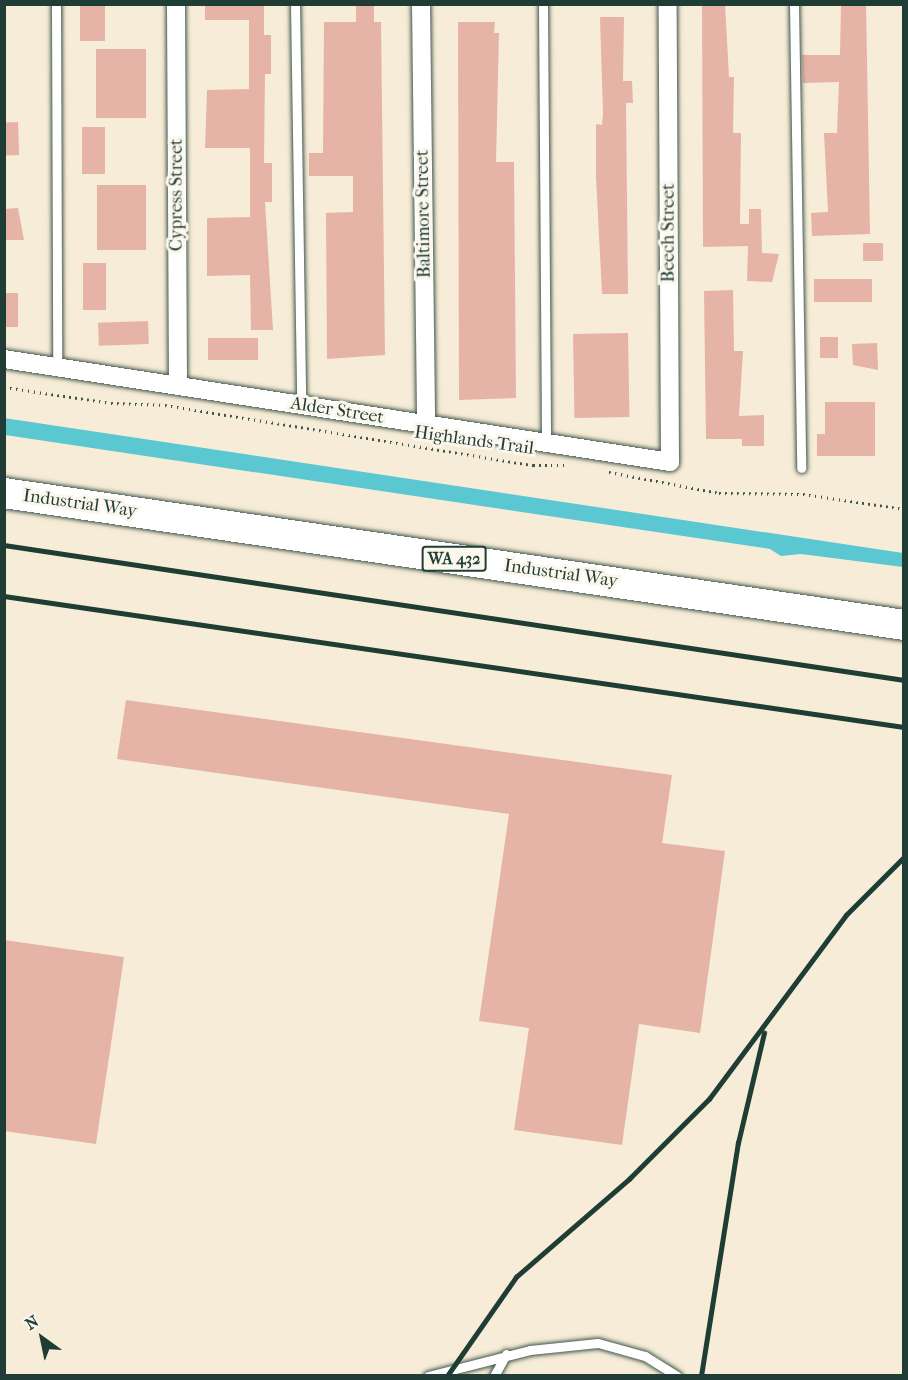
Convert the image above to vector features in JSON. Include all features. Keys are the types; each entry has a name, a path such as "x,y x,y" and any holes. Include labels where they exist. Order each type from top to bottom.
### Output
{"main road":[{"name":"Industrial Way","path":"4,493 903,625"}],"street":[{"name":"Cypress Street","path":"176,4 178,386"},
{"name":"Baltimore Street","path":"422,4 426,424"},
{"name":"Beech Street","path":"668,4 670,462"},
{"name":"Alder Street","path":"4,359 426,424 546,440 670,462"}],"lane":[{"path":"56,4 57,367"},
{"path":"295,4 302,405"},
{"path":"543,4 546,440"},
{"path":"794,4 801,468"},
{"path":"428,1376 506,1354 598,1343 645,1356 677,1376"},
{"path":"494,1376 506,1354"}],"path":[{"name":"Highlands Trail","path":"4,387 111,403 165,405 532,465 575,465"},
{"path":"606,471 719,493 803,494 903,509"}],"water":[{"path":"4,418 903,553 903,567 801,554 781,556 770,549 5,435"}],"building":[{"path":"80,4 105,4 105,41 80,41"},
{"path":"205,4 264,4 264,35 271,35 271,74 265,74 264,163 272,163 272,202 265,202 273,330 251,330 250,275 207,276 207,218 250,217 250,148 205,148 207,90 249,89 249,20 205,20"},
{"path":"356,4 374,4 374,22 381,22 385,355 327,359 326,213 353,212 353,176 309,176 309,153 323,153 324,22 356,22"},
{"path":"702,4 725,4 729,77 734,77 733,133 741,133 740,224 749,224 749,209 761,209 762,253 779,254 772,282 747,281 748,246 703,247"},
{"path":"841,4 866,4 870,234 812,236 811,213 828,212 824,133 837,133 839,82 803,83 802,55 840,55"},
{"path":"600,17 624,17 623,81 632,81 633,103 626,103 628,294 602,294 596,177 596,124 602,125 603,114"},
{"path":"458,22 495,22 494,33 499,33 496,162 514,162 516,398 459,400"},
{"path":"96,49 146,49 146,118 96,118"},
{"path":"4,122 18,122 19,155 5,155"},
{"path":"82,127 105,127 105,174 82,174"},
{"path":"97,185 146,185 146,250 97,250"},
{"path":"18,208 24,240 4,240 4,209"},
{"path":"863,243 883,243 883,261 863,261"},
{"path":"83,263 106,263 106,310 83,310"},
{"path":"814,279 872,279 872,302 814,302"},
{"path":"733,290 734,351 743,351 739,416 764,415 764,446 742,446 742,439 706,439 704,291"},
{"path":"4,293 18,293 18,327 4,327"},
{"path":"148,321 149,344 99,346 98,323"},
{"path":"628,333 629,417 574,418 573,334"},
{"path":"820,337 838,337 838,358 820,358"},
{"path":"208,338 258,338 258,360 208,360"},
{"path":"877,343 878,370 853,365 852,344"},
{"path":"825,402 875,402 875,456 817,456 817,434 825,434"},
{"path":"126,700 672,775 662,843 725,851 700,1033 639,1024 622,1145 514,1130 529,1028 479,1021 509,814 117,759"},
{"path":"4,940 124,957 96,1144 4,1131"}],"railway":[{"path":"4,545 904,680"},
{"path":"4,596 904,727"},
{"path":"447,1376 516,1277 629,1179 709,1099 846,915 904,857"},
{"path":"701,1376 738,1143 764,1033"}]}
